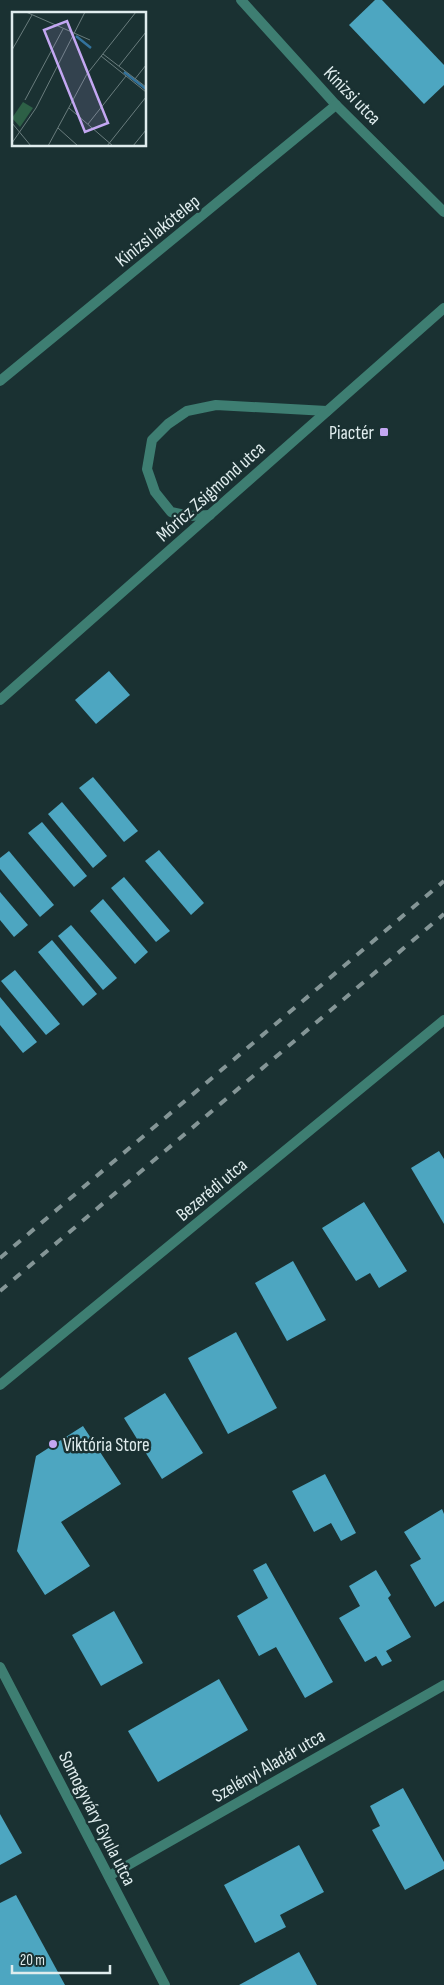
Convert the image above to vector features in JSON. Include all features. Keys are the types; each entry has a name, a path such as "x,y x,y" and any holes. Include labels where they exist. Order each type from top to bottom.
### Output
{"street":[{"name":"Kinizsi utca","path":"241,0 336,105 444,212"},
{"name":"Kinizsi lakótelep","path":"0,381 336,105"},
{"name":"Móricz Zsigmond utca","path":"0,700 444,308"},
{"path":"210,515 190,516 171,512 155,492 148,469 152,440 168,424 187,411 216,405 327,412"},
{"name":"Bezerédi utca","path":"0,1385 444,1020"},
{"name":"Somogyváry Gyula utca","path":"0,1667 166,1985"},
{"name":"Szelényi Aladár utca","path":"109,1876 444,1685"}],"building":[{"path":"375,0 382,0 444,65 444,85 424,104 349,25"},
{"path":"109,671 130,695 96,724 75,700"},
{"path":"93,777 138,831 124,842 79,788"},
{"path":"62,802 107,856 93,868 48,814"},
{"path":"42,822 87,876 74,887 28,833"},
{"path":"159,850 204,903 191,915 145,861"},
{"path":"9,851 54,905 40,917 0,869 0,858"},
{"path":"124,877 170,931 156,942 111,888"},
{"path":"0,892 28,925 14,937 0,920"},
{"path":"103,899 148,952 135,964 90,911"},
{"path":"71,925 117,978 103,990 58,936"},
{"path":"52,940 97,994 83,1006 38,952"},
{"path":"15,970 60,1024 46,1035 1,981"},
{"path":"0,997 37,1042 23,1053 0,1025"},
{"path":"439,1151 444,1159 444,1224 411,1168"},
{"path":"364,1202 407,1271 379,1288 370,1273 356,1281 322,1228"},
{"path":"293,1261 326,1320 287,1341 255,1283"},
{"path":"236,1332 277,1408 228,1434 188,1358"},
{"path":"165,1393 203,1453 162,1479 124,1418"},
{"path":"83,1426 121,1484 61,1522 90,1566 45,1595 17,1551 36,1456"},
{"path":"325,1474 356,1533 341,1541 331,1523 314,1532 292,1491"},
{"path":"442,1509 444,1514 444,1601 435,1607 410,1565 421,1559 404,1532"},
{"path":"266,1563 333,1682 305,1698 276,1647 259,1656 237,1616 268,1598 253,1570"},
{"path":"376,1570 391,1595 388,1598 411,1637 386,1651 392,1661 382,1666 376,1656 365,1662 339,1618 360,1606 349,1586"},
{"path":"114,1611 143,1663 101,1686 72,1635"},
{"path":"219,1679 248,1730 158,1782 128,1731"},
{"path":"403,1788 444,1862 444,1869 405,1890 372,1830 380,1826 370,1806"},
{"path":"0,1814 22,1853 0,1865"},
{"path":"299,1845 324,1892 280,1915 286,1927 255,1943 224,1885"},
{"path":"16,1895 65,1985 0,1985 0,1903"},
{"path":"299,1952 317,1985 239,1985"}],"railway":[{"path":"0,1258 444,881"},
{"path":"0,1291 444,914"}],"place":[{"name":"Piactér","path":"384,432"},
{"name":"Viktória Store","path":"53,1444"}]}
